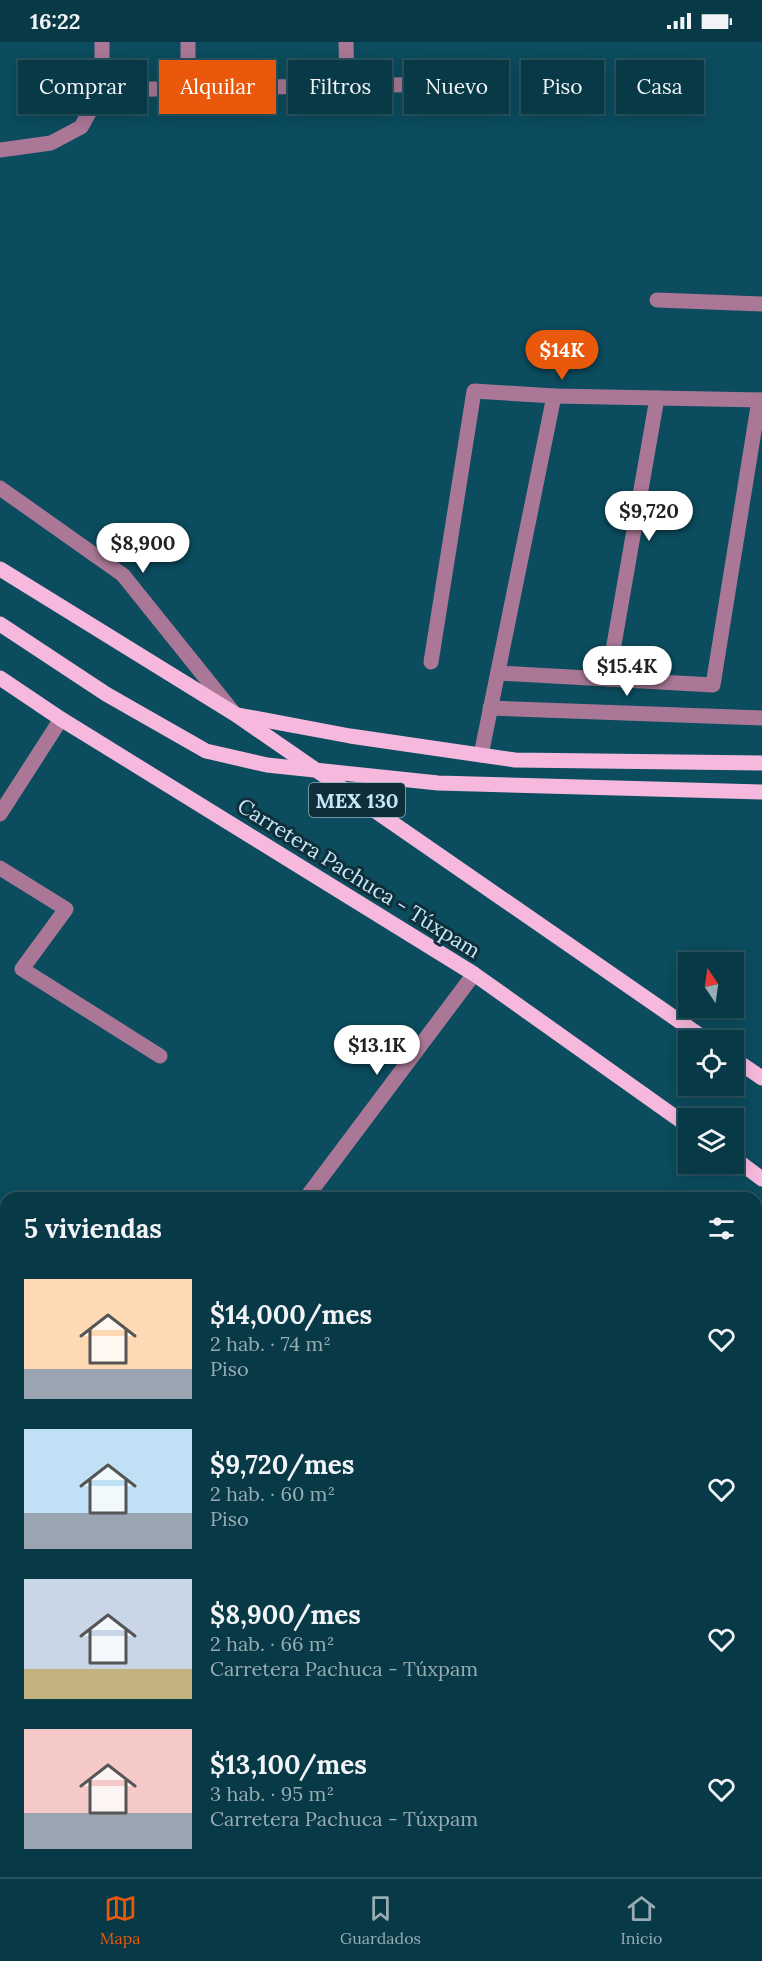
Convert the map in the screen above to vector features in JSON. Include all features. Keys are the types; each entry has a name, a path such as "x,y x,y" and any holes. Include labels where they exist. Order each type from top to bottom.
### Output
{"main road":[{"name":"MEX 130","path":"0,569 235,714 692,1030"},
{"path":"0,624 106,694 206,751 267,765 438,783 762,792"},
{"name":"Carretera Pachuca - Túxpam","path":"0,678 61,719 474,974 678,1119"},
{"path":"235,714 350,736 515,760 762,763"},
{"path":"744,1066 762,1078"},
{"path":"744,1166 762,1179"}],"street":[{"path":"102,42 102,60"},
{"path":"188,42 188,60"},
{"path":"346,42 346,60"},
{"path":"0,150 51,143 81,127 88,114"},
{"path":"657,300 762,304"},
{"path":"431,662 474,391 554,396 761,400 713,685 498,673"},
{"path":"481,755 554,396"},
{"path":"608,679 657,398"},
{"path":"0,488 123,575 235,714"},
{"path":"490,708 762,718"},
{"path":"0,814 61,719"},
{"path":"0,868 66,909 22,969 160,1056"},
{"path":"310,1192 474,974"}]}
